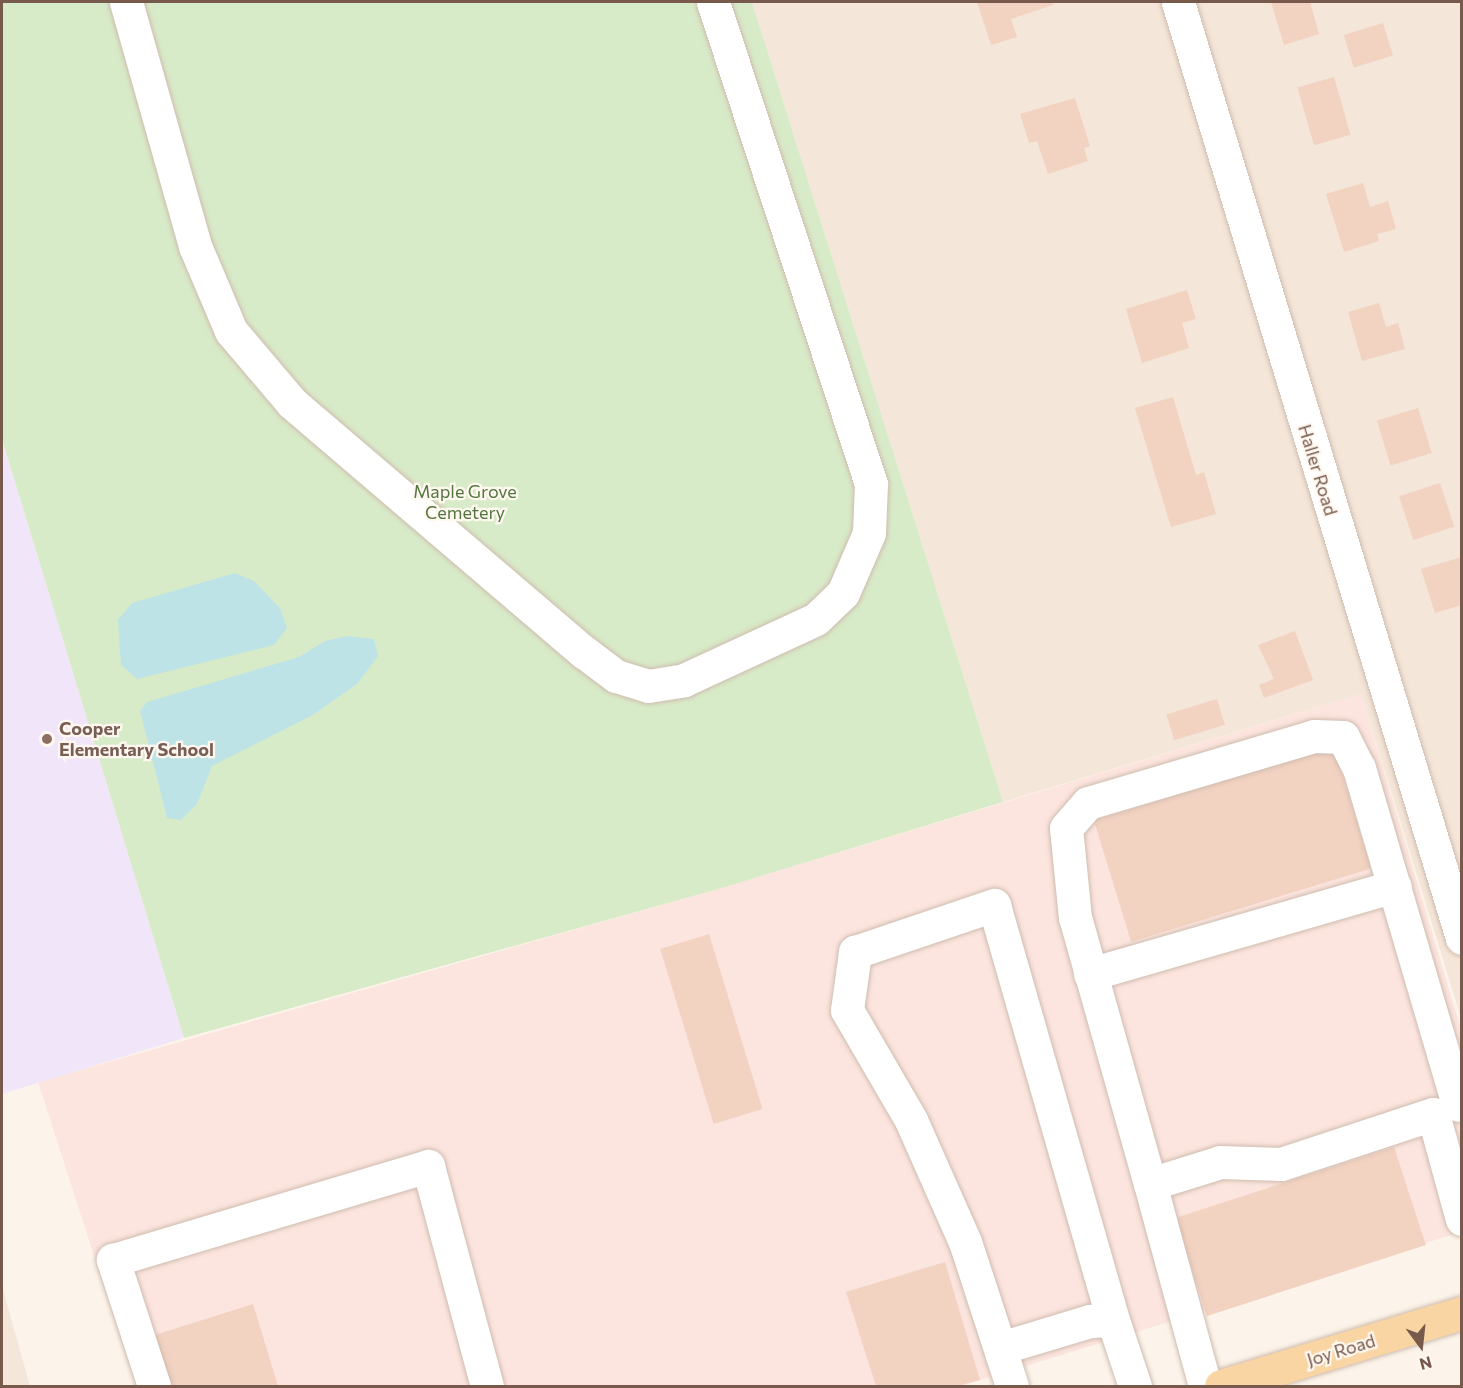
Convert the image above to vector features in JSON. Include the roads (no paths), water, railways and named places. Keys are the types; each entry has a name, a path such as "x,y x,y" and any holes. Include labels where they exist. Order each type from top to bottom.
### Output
{"main road":[{"name":"Joy Road","path":"1221,1386 1461,1313"}],"street":[{"path":"126,2 195,246 231,331 292,403 584,652 616,676 648,686 684,680 816,619 843,593 869,532 871,484 712,2"},
{"name":"Haller Road","path":"1178,2 1461,938"},
{"path":"1205,1386 1075,918 1066,828 1088,803 1314,736 1343,737 1359,768 1395,886 1451,1108 1461,1218"},
{"path":"1090,974 1395,886"},
{"path":"1012,1386 965,1242 911,1119 847,1010 855,952 994,905 1113,1320 1135,1386"},
{"path":"1150,1184 1221,1162 1281,1164 1451,1108"},
{"path":"154,1386 113,1260 428,1166 487,1386"},
{"path":"1002,1354 1007,1346 1090,1321 1113,1320"}],"water":[{"path":"235,573 254,581 280,608 287,628 274,645 137,679 121,665 118,620 132,603"},
{"path":"347,636 374,639 378,656 357,684 313,715 212,766 197,804 181,820 167,818 140,711 147,702 299,657 325,641"}],"place":[{"name":"Cooper Elementary School","path":"47,739"}],"park label":[{"name":"Maple Grove Cemetery","path":"465,502"}]}
